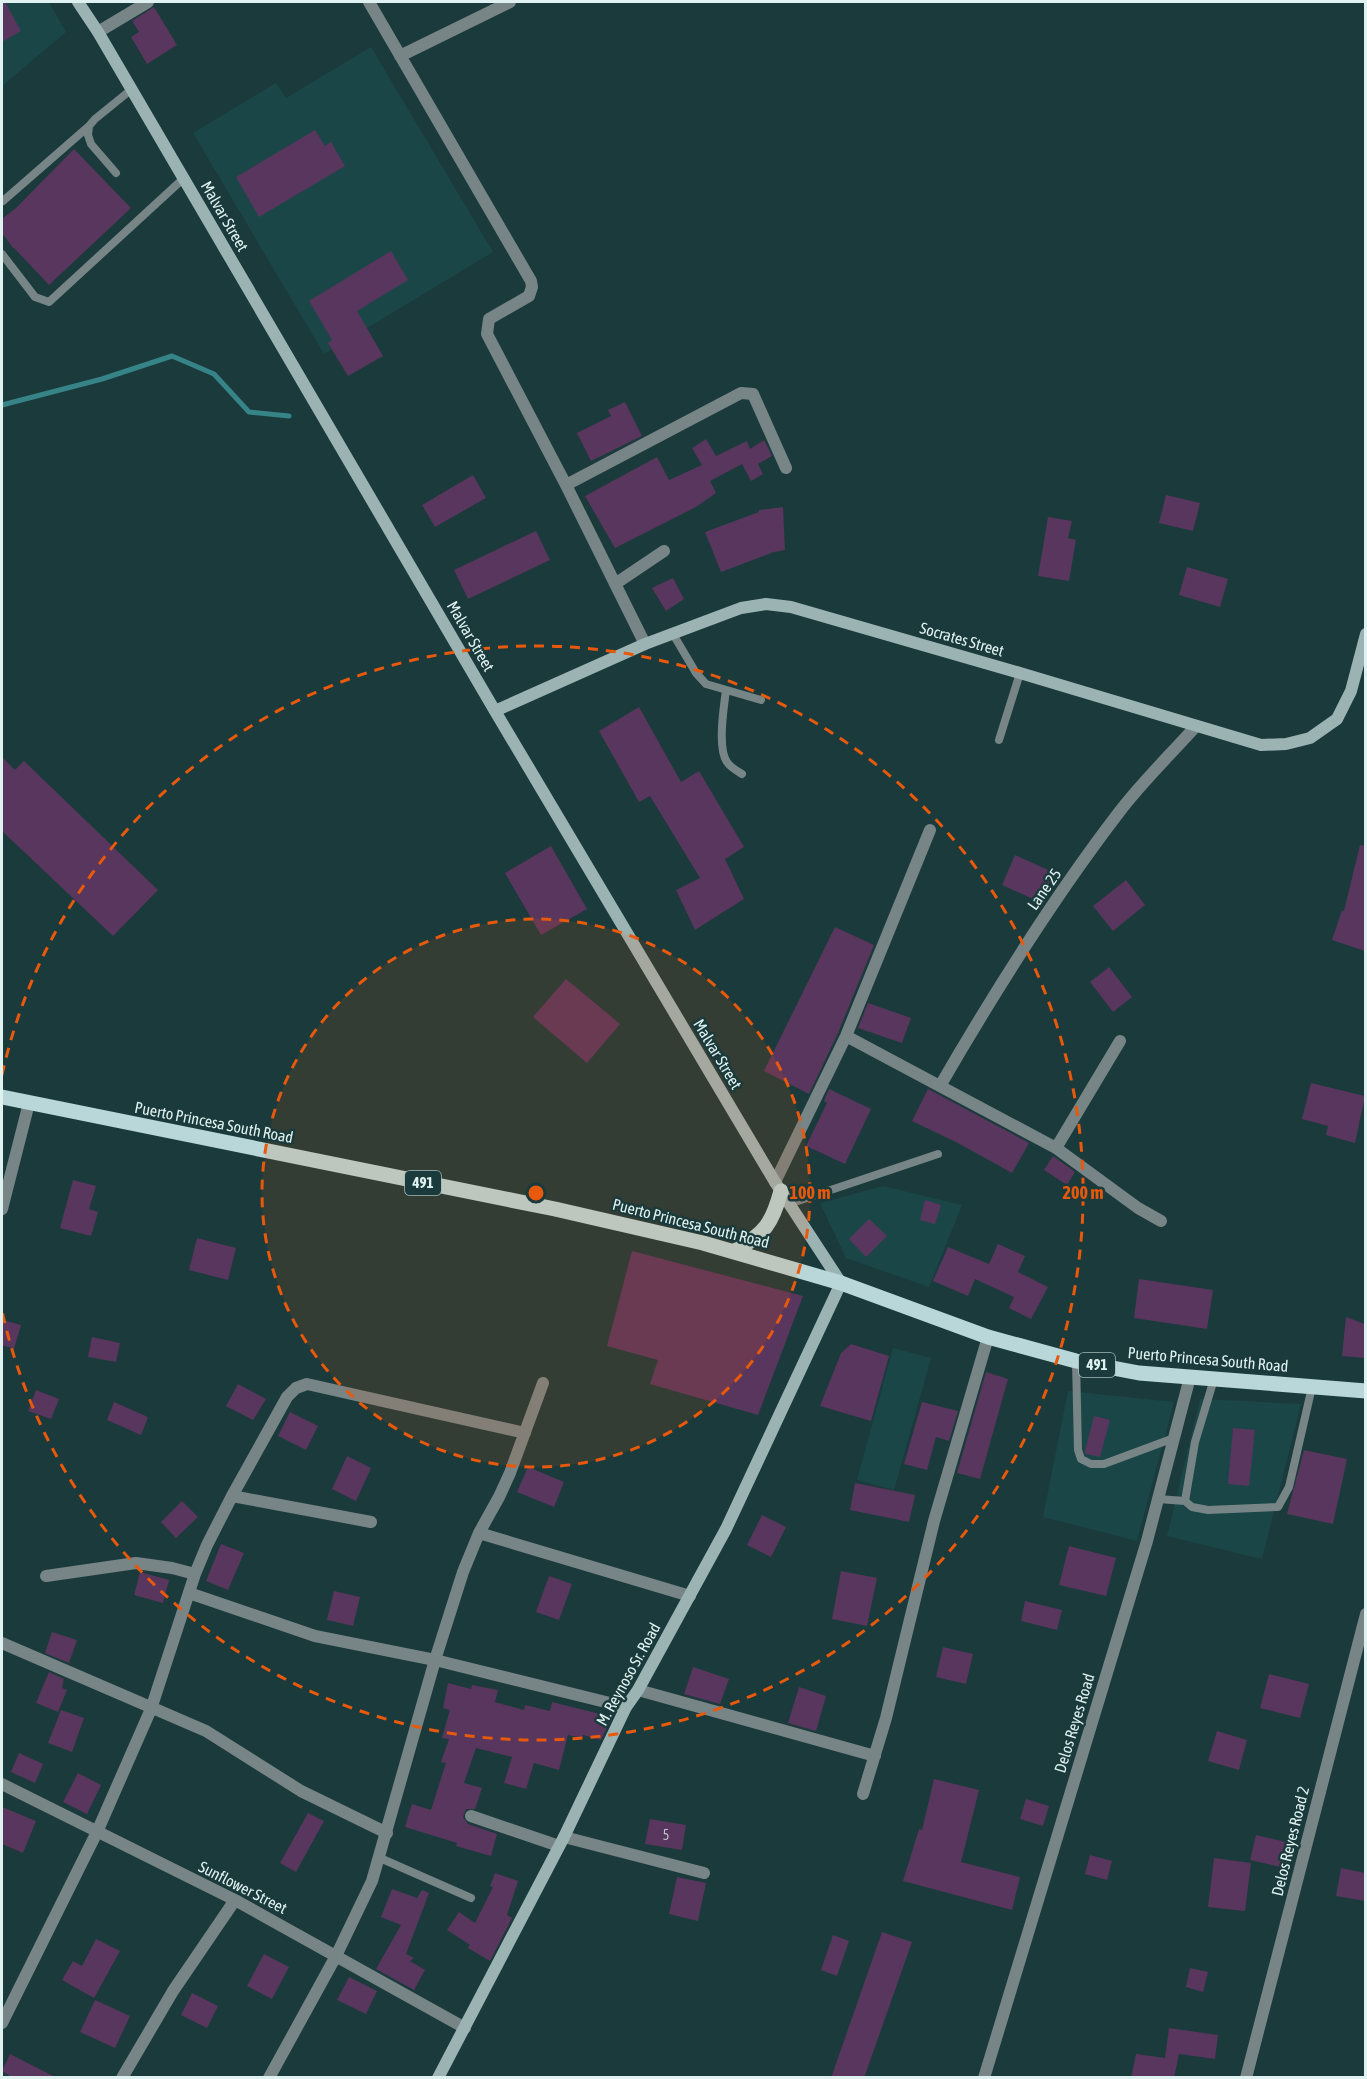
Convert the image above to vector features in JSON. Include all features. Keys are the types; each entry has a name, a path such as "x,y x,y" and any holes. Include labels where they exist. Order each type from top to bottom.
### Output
{"main road":[{"name":"Puerto Princesa South Road","path":"2,1097 555,1209 735,1251 841,1282 988,1337 1076,1361 1139,1373 1365,1391"},
{"path":"735,1251 752,1242 764,1231 772,1219 778,1186"}],"street":[{"name":"Malvar Street","path":"78,2 132,89 495,711 778,1186 841,1282"},
{"path":"98,32 148,2"},
{"path":"369,2 531,281 529,296 489,319 487,334 566,484 645,644"},
{"path":"400,56 510,2"},
{"path":"566,484 741,393 747,392 753,394 786,468"},
{"path":"615,584 664,551"},
{"name":"Socrates Street","path":"495,711 645,644 741,608 766,604 791,607 1261,745 1286,744 1310,738 1337,719 1351,691 1365,634"},
{"name":"Lane 25","path":"940,1086 978,1019 1036,929 1121,810 1196,726"},
{"path":"778,1186 846,1036 930,830"},
{"path":"846,1036 1056,1148 1138,1208 1161,1221"},
{"path":"1056,1148 1120,1041"},
{"path":"2,1209 29,1103"},
{"name":"M. Reynoso Sr. Road","path":"438,2078 562,1842 626,1707 638,1690 731,1518 841,1282"},
{"path":"863,1794 886,1718 934,1521 988,1337"},
{"name":"Delos Reyes Road","path":"984,2078 1158,1499 1190,1377"},
{"path":"269,2078 336,1956 372,1881 435,1660 463,1572 479,1533 499,1497 543,1383"},
{"path":"2,2023 97,1832 151,1709 195,1574 207,1545 287,1397 301,1385 307,1384 525,1432"},
{"path":"232,1496 371,1522"},
{"path":"479,1533 690,1596"},
{"path":"46,1576 136,1563 195,1574"},
{"path":"189,1593 315,1636 435,1660 626,1707"},
{"name":"Delos Reyes Road 2","path":"1246,2078 1365,1614"},
{"path":"2,1643 206,1731 301,1791 387,1833"},
{"path":"638,1690 875,1756"},
{"name":"Sunflower Street","path":"2,1784 235,1900 465,2028"},
{"path":"471,1816 562,1842 704,1873"},
{"path":"122,2078 183,1976 235,1900"}],"lane":[{"path":"3,201 132,89"},
{"path":"89,126 88,135 91,144 116,172"},
{"path":"2,254 35,297 49,302 184,178"},
{"path":"673,634 696,673 706,684 761,700"},
{"path":"999,740 1020,673"},
{"path":"726,690 723,754 727,763 742,774"},
{"path":"789,1204 938,1154"},
{"path":"1076,1361 1078,1450 1081,1459 1091,1464 1104,1464 1174,1438"},
{"path":"1185,1501 1196,1442 1214,1379"},
{"path":"1158,1499 1185,1501 1192,1507 1208,1510 1278,1507 1289,1487 1312,1387"},
{"path":"380,1858 471,1898"}],"shaded area":[{"path":"2,2 49,2 66,32 2,86"},
{"path":"371,47 493,252 324,354 193,133 276,83 286,98"},
{"path":"883,1186 962,1205 929,1287 846,1258 820,1203"},
{"path":"893,1348 931,1358 894,1490 857,1480"},
{"path":"1068,1391 1174,1402 1137,1541 1043,1517"},
{"path":"1200,1399 1301,1404 1262,1559 1167,1536"}],"building":[{"path":"2,2 5,2 21,31 2,42"},
{"path":"154,7 177,45 147,64 131,37 139,32 132,21"},
{"path":"315,130 325,146 331,142 345,166 259,217 236,177"},
{"path":"74,149 131,208 49,285 13,248 2,233 2,219 16,208"},
{"path":"391,251 408,280 357,311 383,356 348,376 328,343 332,340 309,301"},
{"path":"625,402 642,436 591,461 577,433 611,416 608,410"},
{"path":"706,439 716,456 747,441 750,449 764,440 772,456 758,464 763,474 751,481 742,464 710,481 716,493 696,507 615,548 585,496 657,457 669,480 702,465 692,448"},
{"path":"473,475 486,498 435,527 422,505"},
{"path":"1166,495 1200,503 1193,531 1159,523"},
{"path":"783,507 785,550 721,572 705,532 759,512 759,510"},
{"path":"1048,517 1072,521 1068,538 1076,540 1069,581 1038,576"},
{"path":"536,531 550,560 468,599 454,570"},
{"path":"1187,567 1228,579 1220,607 1179,595"},
{"path":"673,578 684,599 666,611 652,588"},
{"path":"639,707 681,782 699,771 744,847 725,859 744,899 695,930 676,890 700,878 650,796 639,802 599,731"},
{"path":"2,757 15,770 24,761 158,890 113,936 2,831"},
{"path":"1360,845 1365,846 1365,951 1332,940 1342,910 1344,911"},
{"path":"551,846 587,909 541,935 505,873"},
{"path":"1015,855 1055,873 1042,903 1002,885"},
{"path":"1126,880 1145,905 1113,931 1093,906"},
{"path":"835,927 874,945 838,1033 809,1094 764,1071"},
{"path":"1109,967 1132,997 1113,1012 1090,982"},
{"path":"566,979 620,1024 587,1063 533,1017"},
{"path":"868,1003 911,1018 902,1043 858,1028"},
{"path":"1311,1083 1365,1096 1355,1143 1326,1135 1328,1126 1302,1119"},
{"path":"829,1089 871,1109 845,1164 806,1146 827,1103 824,1101"},
{"path":"928,1089 1029,1143 1012,1173 912,1121"},
{"path":"1053,1156 1075,1172 1067,1185 1044,1170"},
{"path":"73,1180 96,1186 89,1209 98,1212 91,1236 60,1228"},
{"path":"925,1200 941,1205 935,1224 920,1220"},
{"path":"869,1219 887,1236 866,1257 849,1239"},
{"path":"197,1238 236,1248 228,1280 189,1270"},
{"path":"998,1244 1025,1256 1018,1272 1048,1287 1031,1319 1009,1308 1014,1297 975,1279 968,1296 933,1281 948,1247 989,1264"},
{"path":"632,1251 803,1296 758,1415 650,1384 658,1360 607,1346"},
{"path":"1139,1279 1213,1290 1207,1329 1134,1318"},
{"path":"1346,1317 1365,1324 1365,1358 1342,1356"},
{"path":"2,1320 21,1325 14,1349 2,1345"},
{"path":"92,1337 120,1343 116,1362 88,1357"},
{"path":"851,1344 889,1356 871,1421 820,1406 841,1353"},
{"path":"986,1372 1008,1379 980,1479 957,1473"},
{"path":"238,1384 266,1399 253,1420 226,1406"},
{"path":"36,1390 59,1399 51,1419 28,1411"},
{"path":"114,1402 148,1417 141,1435 107,1420"},
{"path":"922,1402 958,1411 949,1441 936,1437 927,1470 904,1464"},
{"path":"290,1412 318,1426 306,1450 278,1436"},
{"path":"1094,1416 1110,1420 1100,1457 1086,1454 1085,1451"},
{"path":"1233,1428 1255,1430 1249,1486 1228,1484"},
{"path":"1304,1450 1347,1459 1333,1524 1287,1514"},
{"path":"347,1456 371,1468 356,1501 332,1489"},
{"path":"528,1467 564,1482 554,1507 517,1492"},
{"path":"855,1483 915,1495 909,1522 850,1510"},
{"path":"182,1501 198,1517 176,1538 161,1522"},
{"path":"762,1515 786,1527 771,1557 747,1545"},
{"path":"221,1544 244,1553 228,1590 206,1581"},
{"path":"1069,1546 1116,1558 1106,1596 1059,1585"},
{"path":"841,1571 877,1578 867,1626 832,1619"},
{"path":"140,1572 169,1580 163,1603 134,1595"},
{"path":"549,1576 572,1584 559,1620 536,1612"},
{"path":"334,1591 360,1597 353,1626 327,1620"},
{"path":"1025,1601 1062,1610 1057,1630 1021,1621"},
{"path":"52,1632 77,1640 69,1663 45,1653"},
{"path":"943,1647 973,1654 966,1684 936,1677"},
{"path":"693,1667 729,1679 720,1704 684,1694"},
{"path":"49,1672 64,1679 62,1688 67,1690 58,1712 36,1703"},
{"path":"1269,1674 1309,1684 1300,1718 1260,1708"},
{"path":"448,1683 471,1689 472,1685 498,1690 495,1702 524,1710 525,1705 550,1711 552,1702 612,1717 601,1740 583,1735 582,1738 568,1735 559,1770 534,1763 526,1789 504,1783 512,1757 476,1748 464,1783 482,1788 475,1809 466,1809 463,1817 468,1824 497,1834 491,1856 405,1827 412,1804 431,1810 446,1763 441,1762 449,1739 442,1738 450,1710 443,1708"},
{"path":"799,1687 826,1696 816,1731 788,1723"},
{"path":"61,1710 84,1718 72,1752 48,1743"},
{"path":"1217,1731 1247,1740 1239,1770 1208,1761"},
{"path":"19,1753 43,1764 35,1783 11,1772"},
{"path":"78,1773 101,1785 87,1814 63,1802"},
{"path":"934,1779 979,1790 961,1862 1020,1877 1012,1910 903,1881 919,1829 922,1830"},
{"path":"1026,1799 1049,1806 1043,1826 1020,1819"},
{"path":"2,1807 36,1821 23,1853 2,1844"},
{"path":"308,1813 324,1821 296,1872 280,1863"},
{"path":"650,1819 686,1825 682,1850 645,1844"},
{"path":"1256,1835 1295,1844 1289,1869 1250,1860"},
{"path":"1090,1855 1112,1861 1107,1880 1085,1874"},
{"path":"1214,1858 1251,1863 1245,1911 1208,1907"},
{"path":"1341,1868 1365,1873 1365,1901 1336,1896"},
{"path":"495,1873 518,1881 507,1915 512,1918 490,1961 468,1948 470,1945 447,1930 459,1912 475,1923 493,1887 490,1886"},
{"path":"677,1877 706,1883 698,1921 669,1914"},
{"path":"392,1889 417,1898 422,1890 429,1893 406,1954 414,1958 410,1961 425,1970 414,1990 376,1969 401,1925 381,1917"},
{"path":"882,1932 912,1942 864,2078 831,2078"},
{"path":"833,1935 849,1941 837,1976 821,1970"},
{"path":"96,1939 120,1951 94,1998 62,1980 73,1961 82,1966"},
{"path":"264,1954 289,1967 272,1999 247,1986"},
{"path":"1190,1968 1208,1972 1203,1992 1186,1987"},
{"path":"349,1977 377,1991 366,2014 337,2000"},
{"path":"192,1993 218,2006 207,2028 181,2015"},
{"path":"95,2000 130,2016 115,2048 80,2032"},
{"path":"1169,2028 1218,2035 1215,2059 1179,2054 1174,2078 1131,2078 1136,2054 1165,2058"},
{"path":"10,2054 57,2078 13,2078 2,2071"}],"waterway":[{"path":"2,405 102,379 172,356 214,374 249,412 289,416"}]}
